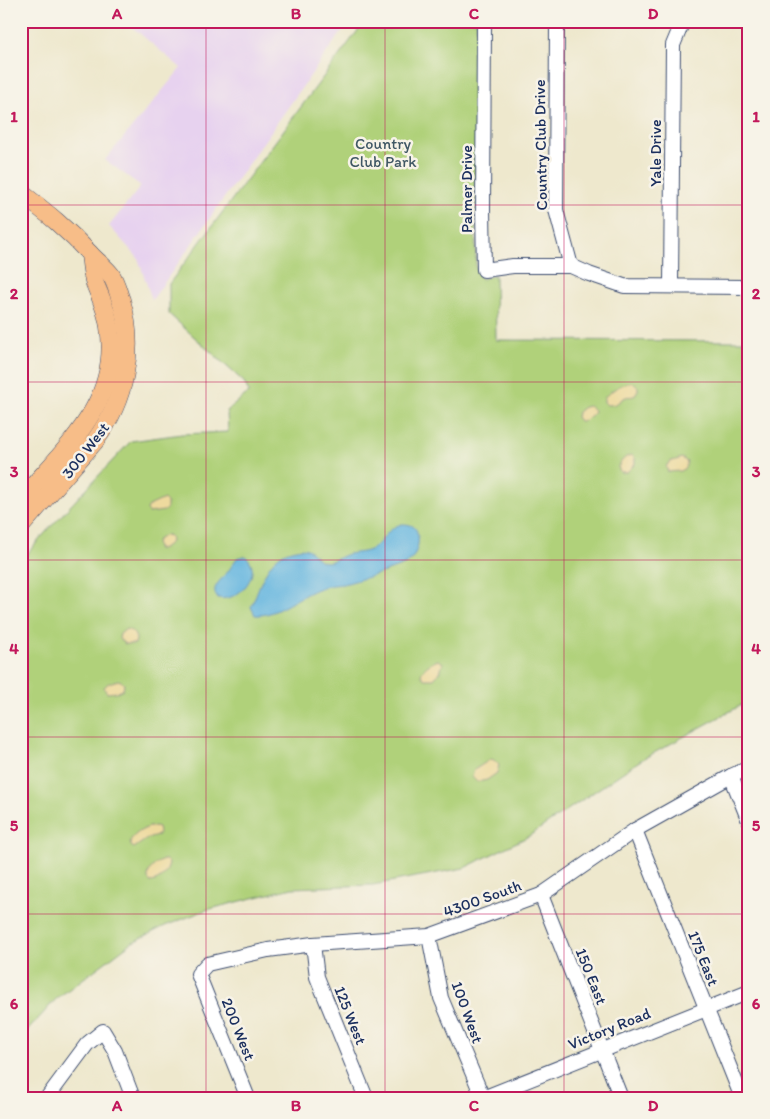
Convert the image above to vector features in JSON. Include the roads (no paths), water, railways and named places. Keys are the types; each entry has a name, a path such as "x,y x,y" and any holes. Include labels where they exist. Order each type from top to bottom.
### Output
{"main road":[{"name":"300 West","path":"21,193 66,229 112,276 122,305 128,340 128,358 124,382 116,406 100,434 21,526"},
{"name":"300 West","path":"21,500 86,424 100,399 107,378 110,356 110,333 103,302 94,282 90,254"}],"street":[{"name":"Palmer Drive","path":"484,21 484,270 513,266 571,266"},
{"name":"Country Club Drive","path":"557,21 556,210 571,266"},
{"name":"Yale Drive","path":"671,286 673,45 683,21"},
{"path":"571,266 624,286 749,287"},
{"name":"4300 South","path":"198,974 207,964 268,950 313,944 430,936 541,895 635,830 731,776 749,768"},
{"path":"731,776 749,821"},
{"name":"175 East","path":"635,830 742,1098"},
{"name":"150 East","path":"541,895 621,1098"},
{"name":"100 West","path":"430,936 441,998 483,1098"},
{"name":"125 West","path":"313,944 317,977 366,1098"},
{"name":"200 West","path":"198,974 248,1098"},
{"name":"Victory Road","path":"483,1098 749,992"},
{"path":"47,1098 87,1044 103,1031 115,1051 133,1098"}],"water":[{"path":"402,524 413,526 418,536 415,553 408,563 356,581 320,588 271,613 255,615 251,607 258,589 272,563 286,552 303,548 310,550 323,562 331,561 348,554 370,550 390,530"},
{"path":"245,556 250,562 252,569 251,577 247,584 234,596 218,598 215,592 216,586 237,558"}],"park label":[{"name":"Country Club Park","path":"383,152"}]}
